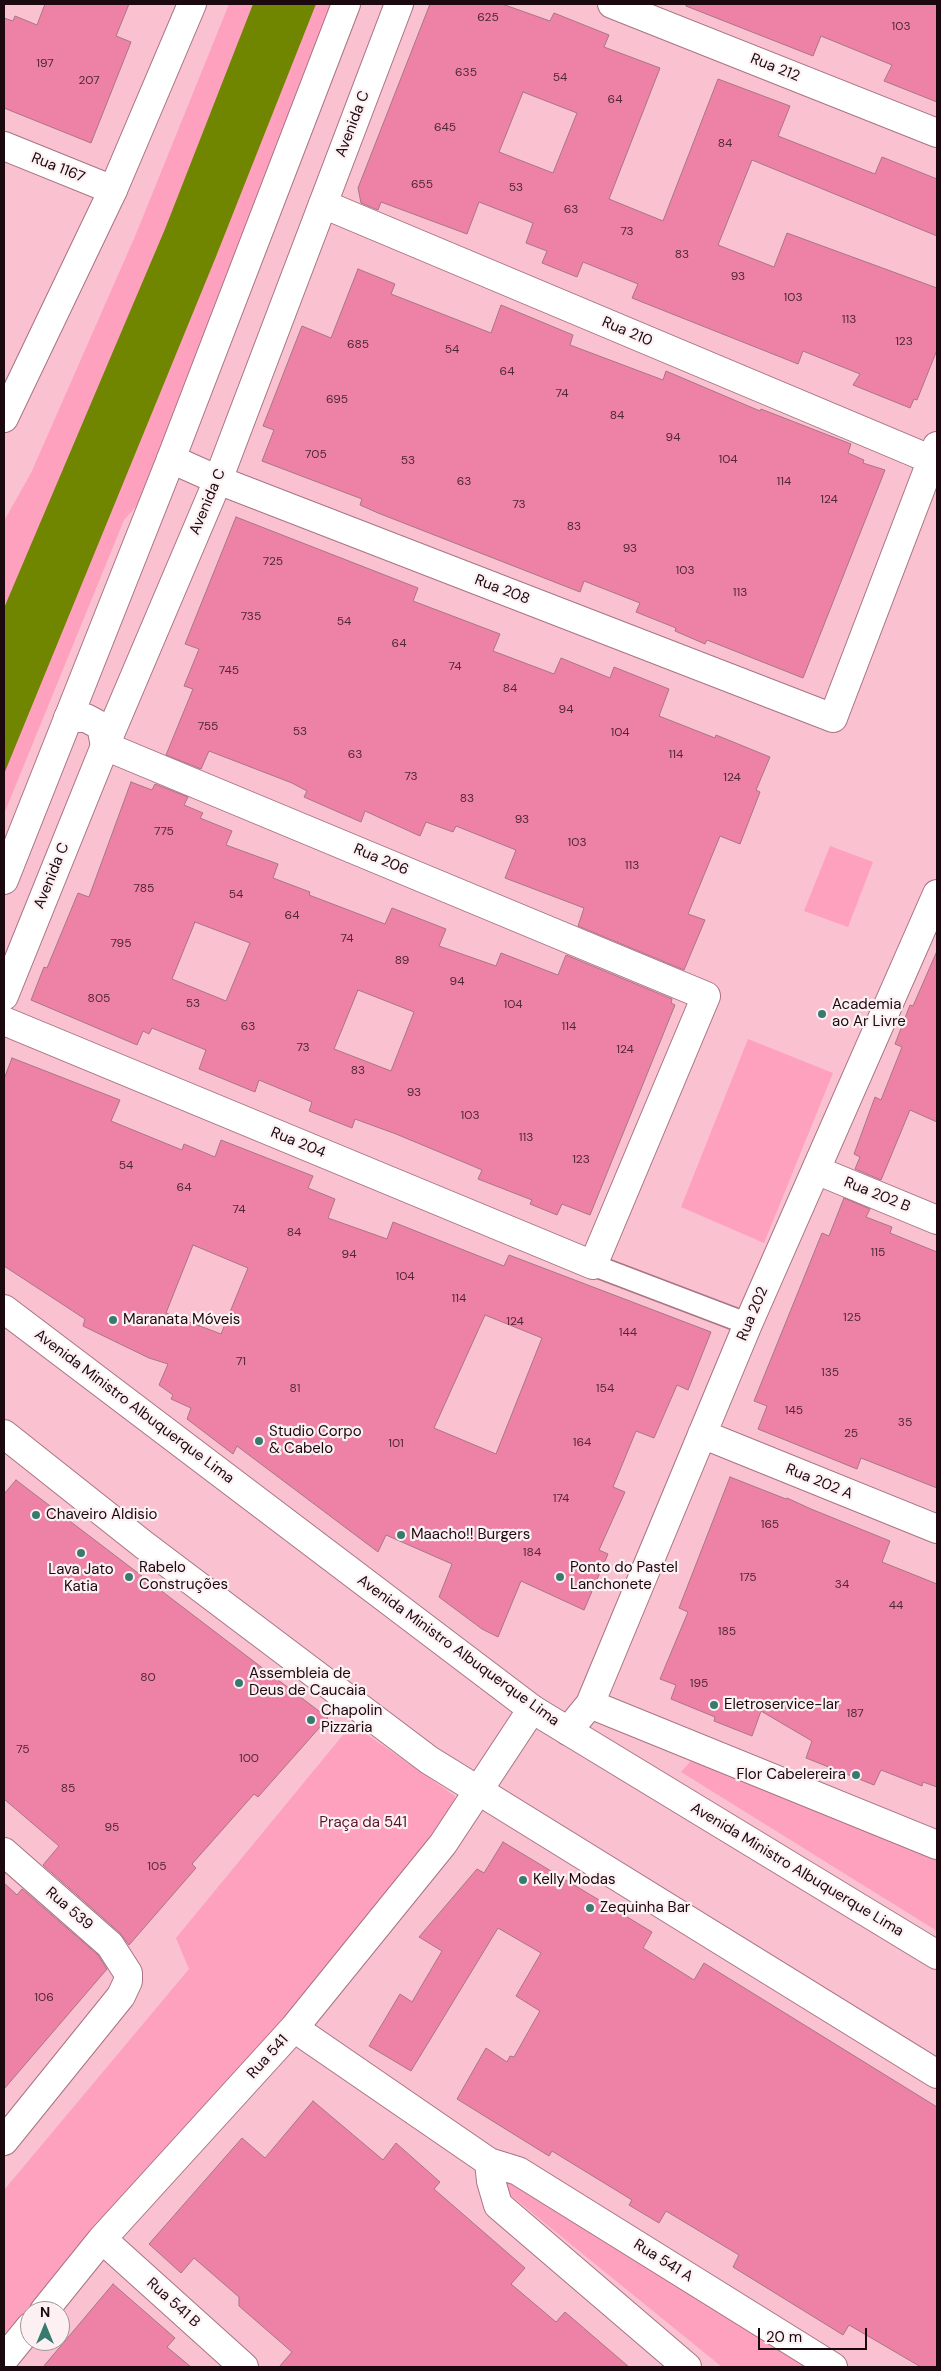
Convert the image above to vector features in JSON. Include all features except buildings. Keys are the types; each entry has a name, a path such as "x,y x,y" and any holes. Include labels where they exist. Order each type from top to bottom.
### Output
{"street":[{"path":"4,418 113,190 192,4"},
{"path":"4,880 171,459 346,4"},
{"name":"Avenida C","path":"4,996 106,746 218,480 400,4"},
{"name":"Rua 212","path":"612,4 937,133"},
{"name":"Rua 1167","path":"4,146 113,190"},
{"name":"Rua 210","path":"323,204 935,456"},
{"name":"Rua 208","path":"171,459 218,480 833,718 935,456"},
{"path":"68,718 86,718 101,726 106,746"},
{"name":"Rua 206","path":"106,746 706,996 593,1265"},
{"name":"Rua 202","path":"568,1732 590,1704 748,1324 935,904"},
{"name":"Rua 204","path":"4,1022 593,1265"},
{"name":"Rua 202 B","path":"816,1170 937,1220"},
{"name":"Avenida Ministro Albuquerque Lima","path":"4,1309 532,1709 937,1955"},
{"path":"4,1434 152,1551 429,1760 937,2074"},
{"name":"Rua 202 A","path":"702,1434 937,1529"},
{"path":"590,1704 937,1845"},
{"name":"Rua 541","path":"52,2301 102,2239 294,2028 443,1844 532,1709"},
{"name":"Rua 539","path":"4,1852 110,1945 128,1972 128,1982 120,1996 4,2140"},
{"name":"Rua 541 A","path":"294,2028 489,2162 518,2170 833,2367"},
{"path":"489,2162 491,2181 498,2205 687,2367"},
{"name":"Rua 541 B","path":"102,2239 244,2367"},
{"path":"4,2359 20,2340"}],"lane":[{"path":"593,1265 748,1324"}],"green space":[{"path":"229,4 356,4 176,461 124,520 4,814 4,521 31,473 136,234"},
{"path":"830,846 873,862 848,927 804,911"},
{"path":"748,1039 833,1073 764,1243 681,1207"},
{"name":"Praça da 541","path":"352,1724 455,1796 449,1833 45,2301 20,2301 20,2329 4,2347 4,2190 189,1969 176,1938"},
{"path":"691,1761 937,1852 937,1931 681,1772"},
{"path":"477,2157 834,2367 722,2367 472,2164"}],"shaded area":[{"path":"253,4 316,4 215,259 4,774 4,608 165,229"}],"place":[{"name":"Academia ao Ar Livre","path":"822,1014"},
{"name":"Maranata Móveis","path":"113,1320"},
{"name":"Studio Corpo & Cabelo","path":"259,1441"},
{"name":"Chaveiro Aldisio","path":"36,1515"},
{"name":"Maacho!! Burgers","path":"401,1535"},
{"name":"Lava Jato Katia","path":"81,1553"},
{"name":"Rabelo Construções","path":"129,1577"},
{"name":"Ponto do Pastel Lanchonete","path":"560,1577"},
{"name":"Assembleia de Deus de Caucaia","path":"239,1683"},
{"name":"Eletroservice-lar","path":"714,1705"},
{"name":"Chapolin Pizzaria","path":"311,1720"},
{"name":"Flor Cabelereira","path":"856,1775"},
{"name":"Kelly Modas","path":"523,1880"},
{"name":"Zequinha Bar","path":"590,1908"}]}
